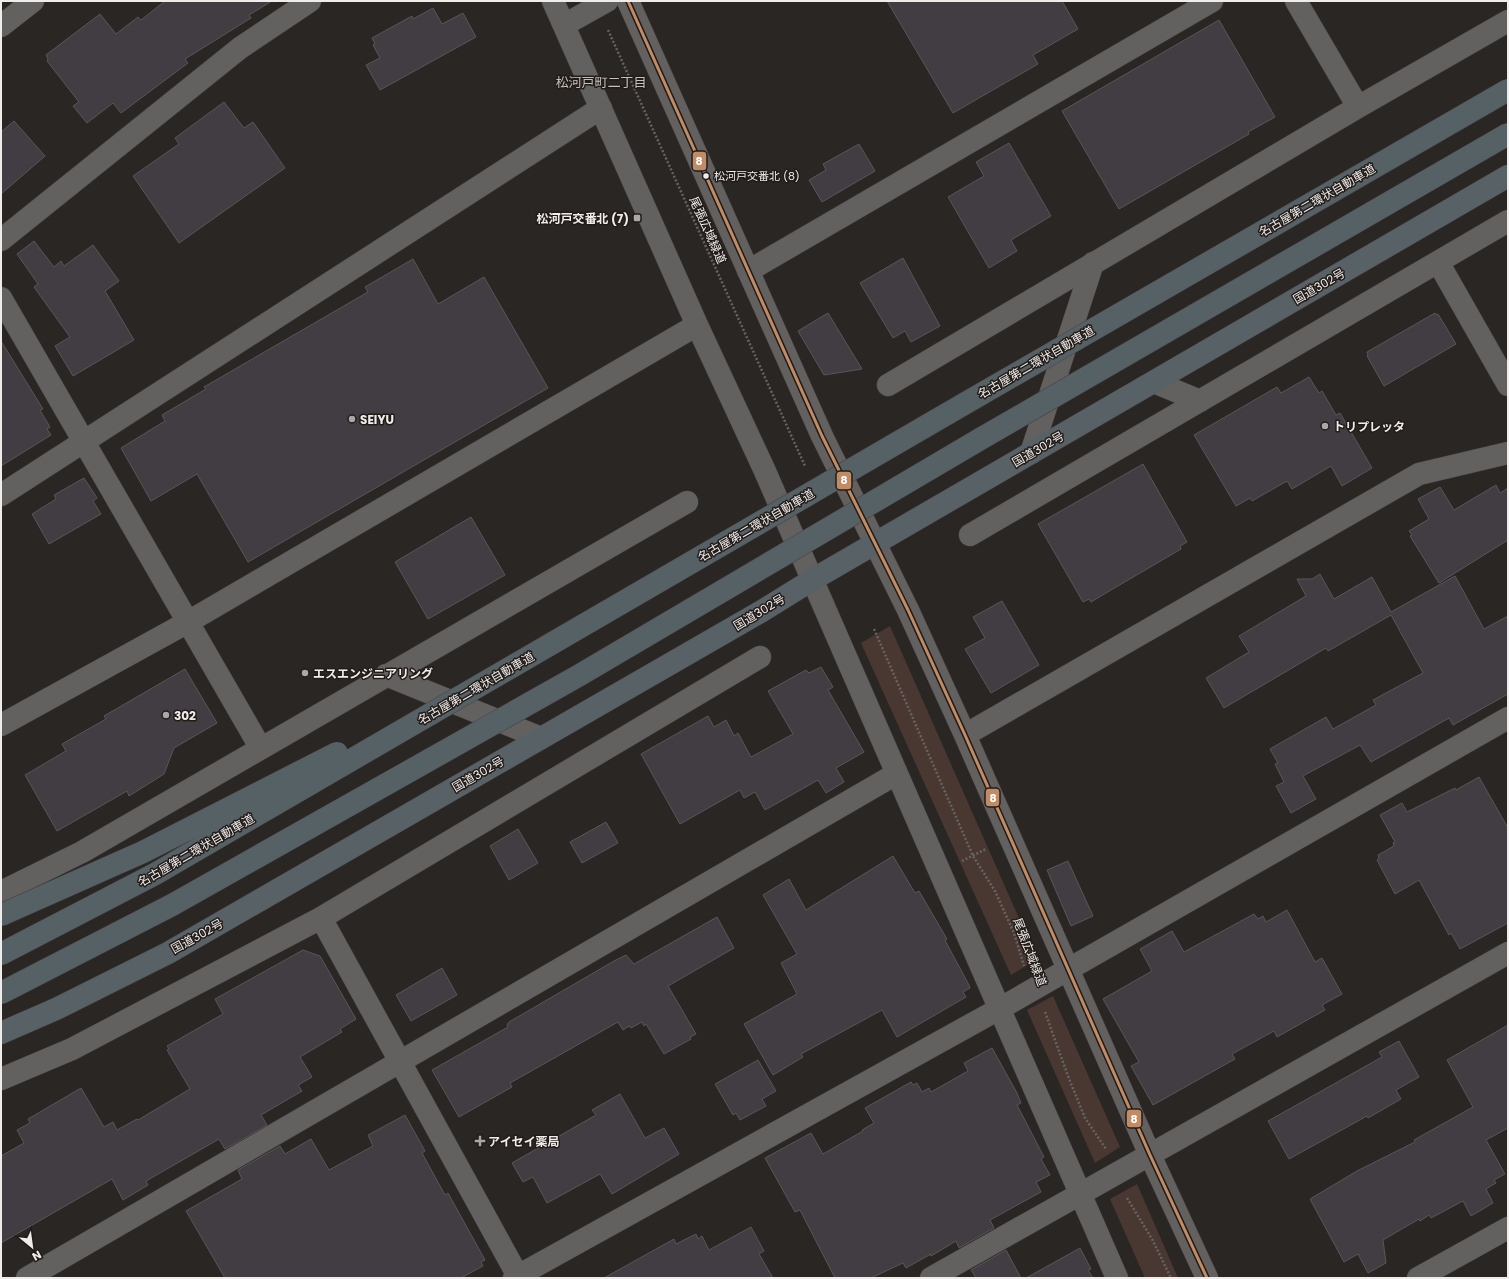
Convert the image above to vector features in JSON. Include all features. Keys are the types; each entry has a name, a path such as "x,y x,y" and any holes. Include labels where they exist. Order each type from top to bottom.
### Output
{"highway":[{"name":"名古屋第二環状自動車道","path":"1,954 155,874 1508,90"},
{"path":"1,993 172,905 578,676 982,438 1508,134"},
{"name":"国道302号","path":"1,1033 56,1009 168,953 762,611 812,580 1508,176"},
{"path":"1,915 143,852 559,639"}],"street":[{"path":"1,26 33,1"},
{"path":"1,240 240,48 310,1"},
{"path":"553,1 697,325 761,462 1117,1278"},
{"path":"628,1 822,436 876,543 965,735 1150,1155 1207,1278"},
{"path":"748,271 1212,1"},
{"path":"1296,1 1358,107"},
{"path":"564,25 602,4"},
{"path":"888,385 1358,107 1508,21"},
{"path":"1,495 600,108"},
{"path":"970,535 1508,221"},
{"path":"1438,262 1508,385"},
{"path":"1031,453 1094,263"},
{"path":"1,298 260,747"},
{"path":"1,724 188,622 697,325"},
{"path":"1154,382 1200,401"},
{"path":"965,735 1419,474 1508,453"},
{"path":"1,892 82,852 260,747 687,502"},
{"path":"1,1079 72,1049 321,918 760,657"},
{"path":"386,675 541,738"},
{"path":"321,918 517,1277 999,1009 1508,718"},
{"path":"27,1278 896,774"},
{"path":"931,1278 1508,953"},
{"path":"1418,1278 1508,1228"}],"path":[{"name":"尾張広域緑道","path":"602,4 805,467"},
{"name":"尾張広域緑道","path":"874,629 973,856 995,891 1014,933 1022,962 1042,1005 1068,1076 1086,1118 1108,1151 1119,1173 1125,1194 1152,1239 1171,1278"},
{"path":"939,873 1010,836"}],"shaded area":[{"path":"890,626 1037,959 1011,975 861,643"},
{"path":"1053,996 1120,1147 1095,1163 1027,1010"},
{"path":"1137,1184 1178,1278 1145,1278 1110,1199"}],"building":[{"path":"165,1 272,1 249,15 251,18 185,59 188,63 121,113 113,103 87,123 73,106 79,102 47,61 48,59 46,55 100,14 116,34 138,17 141,20"},
{"path":"887,1 1062,1 1078,29 1033,55 1038,64 953,113"},
{"path":"433,8 442,24 463,13 476,37 380,90 366,65 380,58 373,45 375,44 372,38 412,16 413,19"},
{"path":"1219,20 1275,117 1248,132 1249,134 1119,209 1062,111"},
{"path":"224,102 244,128 253,122 285,168 179,243 133,176 179,144 175,138"},
{"path":"14,121 45,156 1,194 1,132"},
{"path":"1009,143 1051,216 1011,240 1017,251 989,268 948,197 984,176 976,162"},
{"path":"859,144 875,171 822,202 809,180 826,170 823,164"},
{"path":"34,241 54,267 61,261 64,266 93,245 119,281 105,291 134,340 73,376 55,346 70,337 34,287 38,284 17,254"},
{"path":"903,258 940,326 911,342 905,331 893,338 860,283"},
{"path":"413,259 438,304 484,277 548,388 248,562 197,474 151,501 121,448 165,421 162,415 206,389 204,387 368,292 365,287"},
{"path":"828,313 862,369 824,375 798,331"},
{"path":"1435,313 1436,315 1438,314 1456,344 1384,386 1367,356 1367,352"},
{"path":"1,341 43,409 40,410 50,427 47,429 51,435 1,466"},
{"path":"1309,377 1319,393 1322,391 1336,415 1340,413 1372,468 1342,486 1331,466 1292,489 1287,481 1252,501 1250,498 1236,506 1194,435 1277,387 1281,393"},
{"path":"1143,464 1187,542 1180,546 1181,549 1091,602 1089,599 1083,602 1038,524"},
{"path":"84,478 97,498 93,501 101,514 49,544 32,514 56,499 54,495"},
{"path":"1496,485 1500,493 1508,488 1508,540 1439,583 1410,536 1412,535 1409,531 1429,519 1418,499 1440,487 1454,510"},
{"path":"471,517 505,575 428,619 395,562"},
{"path":"1320,574 1334,599 1372,577 1391,612 1455,576 1484,629 1508,616 1508,694 1453,725 1449,718 1371,762 1360,745 1303,776 1316,799 1291,813 1276,786 1284,782 1275,764 1278,763 1270,749 1326,717 1333,729 1376,705 1373,700 1423,673 1391,615 1328,651 1326,648 1224,708 1206,678 1249,652 1239,636 1306,596 1297,579 1312,579"},
{"path":"1002,601 1039,665 991,693 965,649 985,638 973,617"},
{"path":"821,667 833,687 828,690 864,752 836,768 844,782 826,793 818,780 765,810 755,792 744,798 740,790 680,824 641,754 708,716 714,727 726,720 734,736 738,733 751,757 793,734 768,691 806,670 809,673"},
{"path":"185,669 217,723 174,748 164,774 129,796 127,791 57,831 25,775 66,751 62,744 106,719 104,716"},
{"path":"1479,777 1508,828 1508,923 1460,949 1451,933 1449,935 1419,880 1395,894 1377,860 1379,858 1378,855 1394,846 1393,843 1395,842 1380,815 1402,803 1407,812 1455,788 1456,790"},
{"path":"606,822 618,843 582,863 570,842"},
{"path":"518,829 538,863 509,880 490,846"},
{"path":"893,856 915,893 919,891 947,939 945,940 970,988 963,992 966,997 897,1037 882,1010 801,1054 803,1057 773,1075 744,1024 797,994 781,963 797,954 763,895 789,879 806,910"},
{"path":"1068,861 1093,916 1071,926 1047,870"},
{"path":"1287,910 1315,962 1322,958 1342,994 1322,1005 1325,1010 1277,1037 1274,1031 1232,1054 1235,1059 1153,1105 1131,1066 1139,1062 1103,999 1152,971 1140,949 1172,931 1184,952 1254,914 1258,919 1263,916 1266,922"},
{"path":"717,917 734,948 668,986 696,1034 690,1037 691,1039 664,1054 646,1024 644,1026 642,1022 631,1028 629,1026 623,1030 618,1022 510,1083 512,1087 459,1117 432,1070 508,1027 507,1025 509,1022 614,961 626,955 634,964"},
{"path":"303,950 320,956 356,1019 340,1029 342,1032 300,1057 312,1077 298,1085 302,1091 261,1115 267,1125 225,1149 219,1139 146,1181 148,1185 123,1200 112,1179 1,1243 1,1156 24,1143 17,1130 30,1123 28,1119 81,1088 104,1127 113,1122 117,1130 137,1119 138,1120 190,1089 167,1050 169,1049 167,1046 223,1014 215,999"},
{"path":"442,968 457,995 411,1021 396,995"},
{"path":"1508,1025 1508,1128 1486,1140 1505,1174 1494,1180 1496,1183 1486,1189 1493,1203 1471,1216 1463,1201 1431,1218 1429,1215 1420,1221 1419,1219 1383,1240 1386,1263 1368,1273 1358,1254 1344,1262 1310,1199 1357,1171 1415,1142 1414,1140 1473,1107 1447,1060"},
{"path":"1399,1041 1419,1077 1396,1090 1401,1099 1289,1159 1268,1121 1382,1057 1379,1052"},
{"path":"992,1048 1017,1093 1021,1103 1017,1105 1044,1157 1041,1159 1050,1175 1036,1182 1041,1192 990,1220 994,1228 959,1248 956,1241 931,1256 931,1254 906,1268 903,1263 871,1278 835,1278 800,1210 795,1212 765,1158 811,1133 823,1154 874,1123 865,1108 911,1082 913,1085 917,1083 922,1092 929,1088 931,1092 968,1071 964,1063"},
{"path":"758,1060 776,1091 762,1099 766,1106 740,1120 736,1113 733,1115 715,1084"},
{"path":"620,1094 645,1138 664,1128 679,1154 612,1194 600,1174 547,1203 533,1177 523,1182 512,1163 596,1115 592,1110"},
{"path":"405,1115 425,1151 422,1153 445,1195 448,1193 485,1260 481,1262 483,1266 461,1278 225,1278 186,1211 242,1179 238,1170 280,1146 285,1154 311,1139 329,1170 373,1146 368,1135"},
{"path":"751,1227 764,1251 759,1254 773,1278 604,1278 674,1239 676,1244 696,1234 698,1239 702,1236 709,1250"},
{"path":"1080,1248 1091,1269 1088,1270 1093,1278 1026,1278"},
{"path":"1006,1250 1021,1278 976,1278 971,1270"}],"transit line":[{"name":"8","path":"628,1 822,436 908,610 965,735 1150,1155 1207,1278"}],"place":[{"name":"松河戸交番北 (8)","path":"706,176"},
{"name":"松河戸交番北 (7)","path":"637,218"},
{"name":"SEIYU","path":"352,419"},
{"name":"トリプレッタ","path":"1325,426"},
{"name":"エスエンジニアリング","path":"305,673"},
{"name":"302","path":"166,715"},
{"name":"アイセイ薬局","path":"480,1141"}],"district":[{"name":"松河戸町二丁目","path":"601,82"}]}
